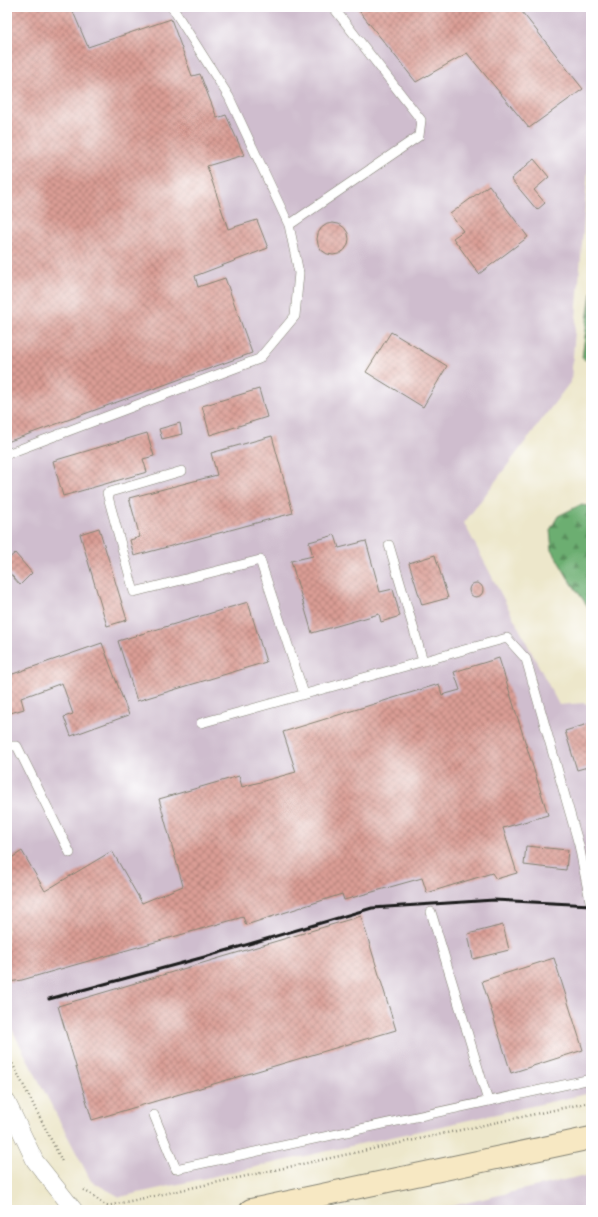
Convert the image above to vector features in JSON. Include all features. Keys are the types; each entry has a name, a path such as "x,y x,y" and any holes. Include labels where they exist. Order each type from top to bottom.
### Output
{"main road":[{"path":"251,1210 591,1138"}],"street":[{"path":"7,1102 35,1161 74,1210"}],"lane":[{"path":"7,454 259,358 295,316 299,273 289,225 229,97 172,7"},
{"path":"289,225 419,136 421,120 333,7"},
{"path":"182,471 107,493 134,592 260,560 304,694"},
{"path":"389,545 423,661"},
{"path":"201,723 507,638 526,659 579,845 591,906"},
{"path":"7,746 17,746 70,852"},
{"path":"431,912 488,1101"},
{"path":"154,1116 176,1169 591,1079"}],"shaded area":[{"path":"7,7 591,7 591,132 571,381 464,523 559,705 585,703 591,707 591,1093 120,1197 91,1181 7,1020"},
{"path":"591,1175 591,1210 435,1210 568,1179"}],"green space":[{"path":"591,292 591,363 582,358"},
{"path":"580,505 591,506 591,611 568,578 552,550 550,530 558,516"}],"building":[{"path":"7,7 71,7 88,47 171,19 192,76 200,74 217,118 226,115 244,155 207,166 228,229 257,220 268,248 195,276 198,287 225,278 252,353 7,442"},
{"path":"356,7 518,7 583,89 529,128 467,53 416,82"},
{"path":"534,159 549,177 534,190 545,203 537,210 511,179"},
{"path":"489,185 528,237 479,274 453,238 463,231 450,214"},
{"path":"333,223 344,228 349,239 344,250 333,255 322,250 317,239 322,228"},
{"path":"391,332 447,366 423,407 366,372"},
{"path":"259,389 267,417 210,435 202,406"},
{"path":"180,423 182,434 162,439 159,429"},
{"path":"147,433 154,456 143,459 147,472 63,496 53,461"},
{"path":"272,436 293,513 134,556 130,540 140,537 129,498 217,475 211,453"},
{"path":"99,528 127,620 107,626 80,534"},
{"path":"335,535 339,548 366,541 380,592 393,589 400,616 381,622 379,614 312,633 291,561 313,556 309,542"},
{"path":"15,553 32,573 20,585 7,570 7,560"},
{"path":"435,555 448,598 422,605 409,563"},
{"path":"476,583 481,585 483,590 481,595 476,597 471,595 469,590 471,585"},
{"path":"248,602 266,662 137,701 118,641"},
{"path":"102,643 129,715 71,736 64,717 73,714 62,683 21,698 24,709 7,714 7,676"},
{"path":"499,658 548,815 503,828 517,873 496,879 492,873 427,893 422,878 344,900 342,894 246,925 243,917 22,980 9,982 7,979 7,855 10,859 22,851 45,891 112,851 142,903 183,886 159,799 239,776 242,787 296,772 283,732 439,684 442,695 460,690 454,672"},
{"path":"591,723 591,766 577,770 565,731"},
{"path":"526,846 568,850 566,870 524,865"},
{"path":"361,916 396,1030 92,1120 58,1006"},
{"path":"503,925 509,950 473,959 468,934"},
{"path":"554,958 583,1050 511,1073 482,981"}],"railway":[{"path":"49,999 208,956 372,908 494,900 591,905"}]}
